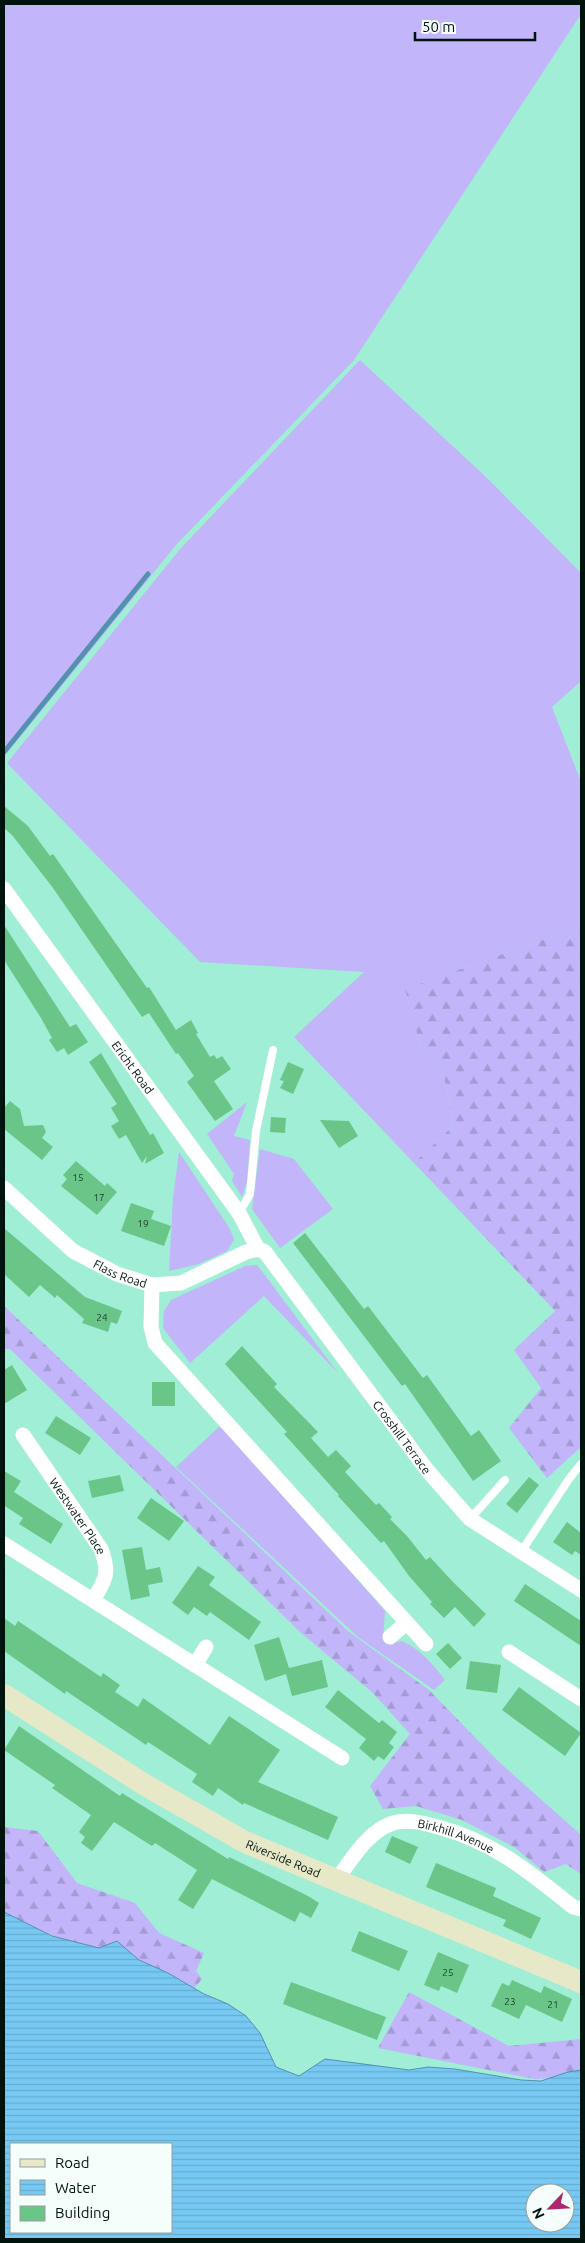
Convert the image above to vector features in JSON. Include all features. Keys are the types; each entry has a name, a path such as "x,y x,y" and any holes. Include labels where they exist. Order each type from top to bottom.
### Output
{"main road":[{"name":"Riverside Road","path":"4,1695 145,1785 245,1842 581,1982"}],"street":[{"name":"Ericht Road","path":"4,889 239,1213 258,1249"},
{"name":"Flass Road","path":"4,1188 73,1251 117,1274 152,1285 180,1283 246,1252 258,1249"},
{"name":"Crosshill Terrace","path":"258,1249 265,1252 427,1470 470,1519 581,1590"},
{"path":"152,1285 150,1327 155,1343 426,1644"},
{"name":"Westwater Place","path":"23,1435 101,1549 107,1566 105,1581 93,1600"},
{"path":"4,1544 342,1758"},
{"path":"390,1637 406,1623"},
{"path":"195,1664 206,1646"},
{"path":"509,1652 581,1699"},
{"name":"Birkhill Avenue","path":"337,1879 370,1836 393,1823 415,1821 466,1835 502,1853 573,1906 581,1909"}],"lane":[{"path":"239,1213 250,1194 256,1131 273,1050"},
{"path":"520,1552 581,1464"},
{"path":"470,1519 505,1480"}],"green space":[{"path":"4,4 581,4 581,14 354,360 176,545 4,757"},
{"path":"360,360 487,478 581,573 581,681 552,707 581,782 581,926 405,989 422,1052 443,1070 453,1126 414,1163 294,1037 364,972 200,962 7,763 181,548"},
{"path":"581,926 581,1447 547,1478 509,1428 541,1388 514,1350 555,1311 414,1163 453,1126 443,1070 422,1052 405,989"},
{"path":"247,1102 234,1136 250,1140 247,1182 242,1197 232,1181 234,1174 207,1134"},
{"path":"260,1149 294,1159 333,1209 280,1248 252,1209"},
{"path":"179,1152 230,1229 234,1240 227,1251 199,1264 169,1271 173,1198"},
{"path":"257,1265 338,1373 264,1296 190,1363 163,1328 164,1311 171,1300 245,1266"},
{"path":"4,1306 348,1631 429,1690 499,1762 581,1835 581,1874 566,1864 544,1872 514,1847 462,1820 416,1806 383,1809 370,1786 410,1734 373,1693 300,1632 10,1349 4,1349"},
{"path":"221,1425 385,1611 383,1640 390,1644 402,1641 409,1645 426,1658 445,1680 434,1690 358,1637 176,1467"},
{"path":"4,1827 38,1831 77,1883 135,1903 159,1933 204,1953 196,1971 202,1979 192,1991 4,1916"},
{"path":"409,1992 509,2046 581,2039 581,2077 534,2079 378,2048"}],"water":[{"path":"4,1912 52,1936 99,1948 117,1941 139,1960 168,1973 204,1994 228,2004 246,2016 260,2033 276,2067 299,2076 325,2059 409,2070 428,2067 455,2069 521,2080 541,2081 568,2072 581,2070 581,2239 4,2239"}],"building":[{"path":"4,806 28,826 50,856 53,854 147,988 149,987 176,1030 191,1020 198,1033 196,1034 210,1057 214,1055 217,1059 222,1056 231,1069 214,1081 233,1109 215,1121 187,1082 194,1076 178,1053 176,1054 149,1013 142,1017 53,888 12,835 4,828"},
{"path":"4,925 70,1027 76,1024 88,1042 68,1055 64,1048 57,1052 49,1040 52,1038 41,1018 4,960"},
{"path":"101,1053 150,1135 153,1133 164,1153 145,1164 147,1156 142,1163 126,1135 119,1139 111,1126 119,1121 111,1108 117,1104 89,1062"},
{"path":"288,1062 304,1069 293,1094 280,1088 284,1081 280,1080"},
{"path":"10,1101 20,1109 24,1126 43,1125 46,1132 42,1138 53,1147 42,1160 4,1129 4,1108"},
{"path":"271,1117 286,1118 285,1133 270,1132"},
{"path":"320,1120 349,1121 358,1136 339,1148"},
{"path":"76,1161 105,1186 107,1183 117,1192 97,1215 61,1186 67,1179 63,1175"},
{"path":"131,1203 154,1211 151,1219 171,1226 164,1246 121,1231"},
{"path":"4,1228 85,1297 122,1311 117,1324 111,1322 108,1332 82,1323 84,1319 57,1295 55,1298 40,1285 29,1297 4,1274"},
{"path":"305,1233 364,1309 368,1306 423,1378 427,1375 471,1436 479,1430 501,1461 473,1481 405,1384 402,1386 293,1243"},
{"path":"242,1346 277,1384 274,1387 318,1432 311,1438 328,1457 336,1450 351,1466 345,1472 376,1505 379,1503 392,1517 390,1519 407,1536 426,1560 430,1557 486,1614 474,1627 455,1607 444,1618 430,1604 432,1602 409,1576 384,1541 381,1543 338,1496 284,1434 287,1432 225,1364"},
{"path":"12,1365 27,1390 4,1404 4,1370"},
{"path":"152,1382 175,1382 175,1406 152,1406"},
{"path":"56,1416 91,1438 80,1455 45,1433"},
{"path":"4,1471 21,1481 14,1492 63,1524 51,1544 19,1524 23,1518 5,1506 4,1508"},
{"path":"120,1475 124,1491 92,1498 88,1481"},
{"path":"529,1477 539,1485 517,1513 506,1504"},
{"path":"151,1498 184,1521 169,1541 137,1518"},
{"path":"567,1522 581,1533 581,1555 575,1551 572,1555 553,1542"},
{"path":"142,1547 146,1570 160,1567 163,1582 148,1585 150,1596 131,1600 122,1550"},
{"path":"198,1566 215,1577 209,1585 261,1622 249,1640 210,1612 207,1616 194,1607 188,1615 172,1603"},
{"path":"525,1584 581,1621 581,1646 514,1601"},
{"path":"4,1618 15,1626 18,1621 101,1677 103,1673 120,1685 115,1692 138,1707 143,1698 210,1745 229,1716 280,1750 258,1782 338,1817 328,1840 244,1803 243,1805 218,1788 213,1796 192,1782 197,1774 148,1742 146,1745 66,1691 65,1694 4,1651"},
{"path":"279,1637 289,1668 322,1660 328,1687 292,1696 286,1674 265,1681 254,1645"},
{"path":"448,1643 462,1658 450,1669 436,1654"},
{"path":"470,1661 501,1665 497,1693 466,1689"},
{"path":"519,1687 581,1733 565,1756 502,1710"},
{"path":"338,1690 379,1723 382,1720 397,1732 389,1743 394,1747 384,1760 378,1756 374,1761 359,1748 366,1739 325,1707"},
{"path":"19,1726 120,1796 122,1793 228,1859 229,1857 319,1903 311,1918 300,1912 295,1922 212,1879 193,1909 178,1900 197,1870 155,1843 152,1846 114,1822 92,1851 81,1843 85,1837 79,1832 91,1815 52,1788 55,1785 4,1750"},
{"path":"392,1836 418,1847 410,1864 385,1852"},
{"path":"436,1863 496,1888 493,1896 541,1918 531,1939 503,1926 506,1920 426,1887"},
{"path":"359,1931 408,1951 399,1971 351,1951"},
{"path":"438,1952 469,1965 457,1993 441,1986 439,1991 424,1985"},
{"path":"512,1980 541,1993 544,1986 572,1999 562,2022 526,2005 519,2019 491,2006 502,1983 509,1986"},
{"path":"291,1982 386,2017 377,2040 283,2004"}],"waterway":[{"path":"4,752 148,574"}]}
